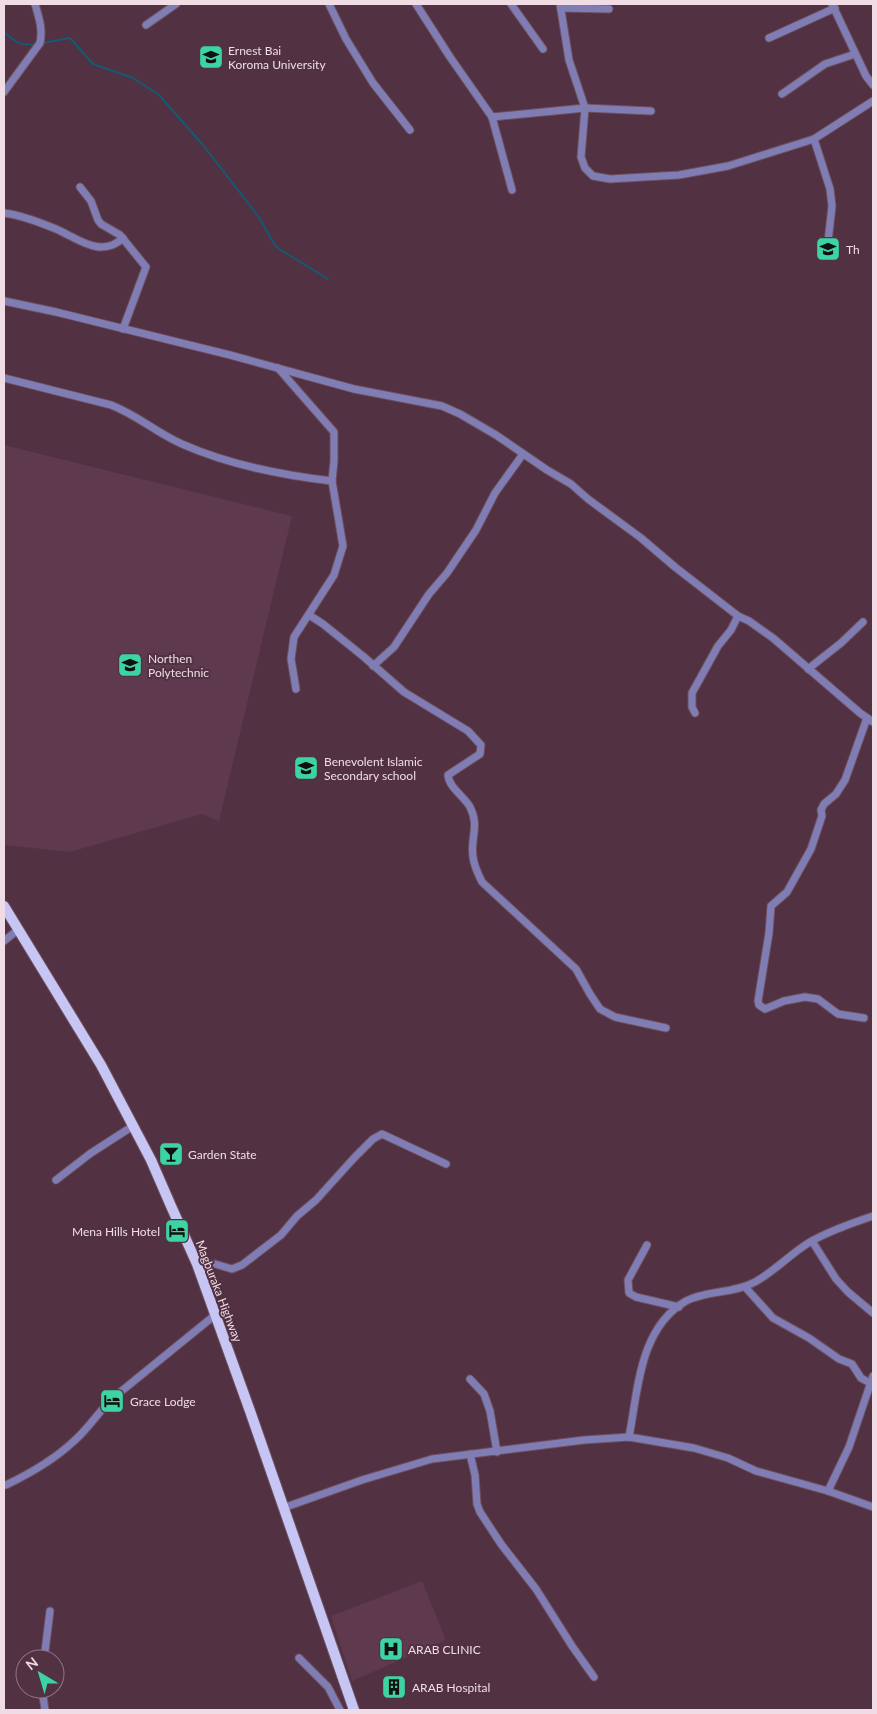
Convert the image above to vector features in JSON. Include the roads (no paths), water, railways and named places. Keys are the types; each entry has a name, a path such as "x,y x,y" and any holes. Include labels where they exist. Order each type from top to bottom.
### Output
{"main road":[{"name":"Magburaka Highway","path":"4,906 101,1065 155,1169 197,1264 354,1710"}],"street":[{"path":"4,92 40,43 42,33 35,4"},
{"path":"146,25 176,4"},
{"path":"329,4 346,39 373,84 410,130"},
{"path":"416,4 492,117 497,129 512,190"},
{"path":"511,4 543,49"},
{"path":"608,9 560,6 569,60 585,108 581,157 585,168 593,176 610,179 678,175 728,166 814,139 873,101"},
{"path":"769,38 834,6 855,54 866,76 873,85"},
{"path":"782,94 824,64 855,54"},
{"path":"492,117 585,108 650,112"},
{"path":"814,139 830,190 832,206 828,242"},
{"path":"80,187 91,201 101,224 123,238 146,267 123,329"},
{"path":"4,213 22,216 57,229 90,245 112,247 123,238"},
{"path":"4,301 123,329 354,388 442,406 460,414 571,484 738,616 749,621 773,638 870,720 845,780 836,794 824,804 821,810 822,816 811,850 787,892 771,906 769,933 758,1001 759,1005 765,1009 784,1001 805,997 818,1000 838,1014 864,1018"},
{"path":"277,368 334,432 332,481 343,546 334,575 294,637 291,659 296,689"},
{"path":"4,378 112,405 126,411 177,442 229,461 260,470 332,481"},
{"path":"374,666 394,647 429,594 447,572 476,530 495,493 523,454"},
{"path":"309,615 323,624 404,692 468,731 481,745 480,754 448,775 448,780 469,806 476,825 473,840 473,856 482,882 576,969 600,1009 615,1017 666,1028"},
{"path":"695,713 692,707 692,693 718,646 734,625 738,616"},
{"path":"808,669 864,622"},
{"path":"4,941 18,929"},
{"path":"56,1180 91,1153 133,1126"},
{"path":"197,1264 215,1264 232,1269 242,1265 281,1235 354,1158 382,1134 446,1164"},
{"path":"629,1437 639,1378 648,1347 657,1330 679,1307 686,1301 745,1287 764,1276 788,1256 812,1241 848,1224 873,1216"},
{"path":"812,1241 836,1279 848,1292 873,1312"},
{"path":"647,1245 628,1280 629,1293 636,1297 679,1307"},
{"path":"745,1287 773,1318 809,1338 839,1359 852,1364 861,1378 872,1380 849,1447 828,1491"},
{"path":"6,1484 26,1475 74,1442 107,1404 215,1315"},
{"path":"470,1379 484,1394 497,1452"},
{"path":"283,1508 362,1480 432,1459 584,1440 629,1437 694,1448 873,1507"},
{"path":"470,1454 475,1474 480,1512 501,1544 536,1589 594,1677"},
{"path":"45,1649 50,1611"},
{"path":"299,1658 328,1686 340,1710"}],"waterway":[{"path":"4,32 19,43 27,45 37,44"},
{"path":"42,43 70,38 93,64 133,78 159,95 203,145 258,216 276,247 328,279"}],"place":[{"name":"Ernest Bai Koroma University","path":"211,57"},
{"name":"Th","path":"828,249"},
{"name":"Northen Polytechnic","path":"130,665"},
{"name":"Benevolent Islamic Secondary school","path":"306,768"},
{"name":"Garden State","path":"171,1154"},
{"name":"Mena Hills Hotel","path":"177,1231"},
{"name":"Grace Lodge","path":"112,1401"},
{"name":"ARAB CLINIC","path":"391,1649"},
{"name":"ARAB Hospital","path":"394,1687"}]}
